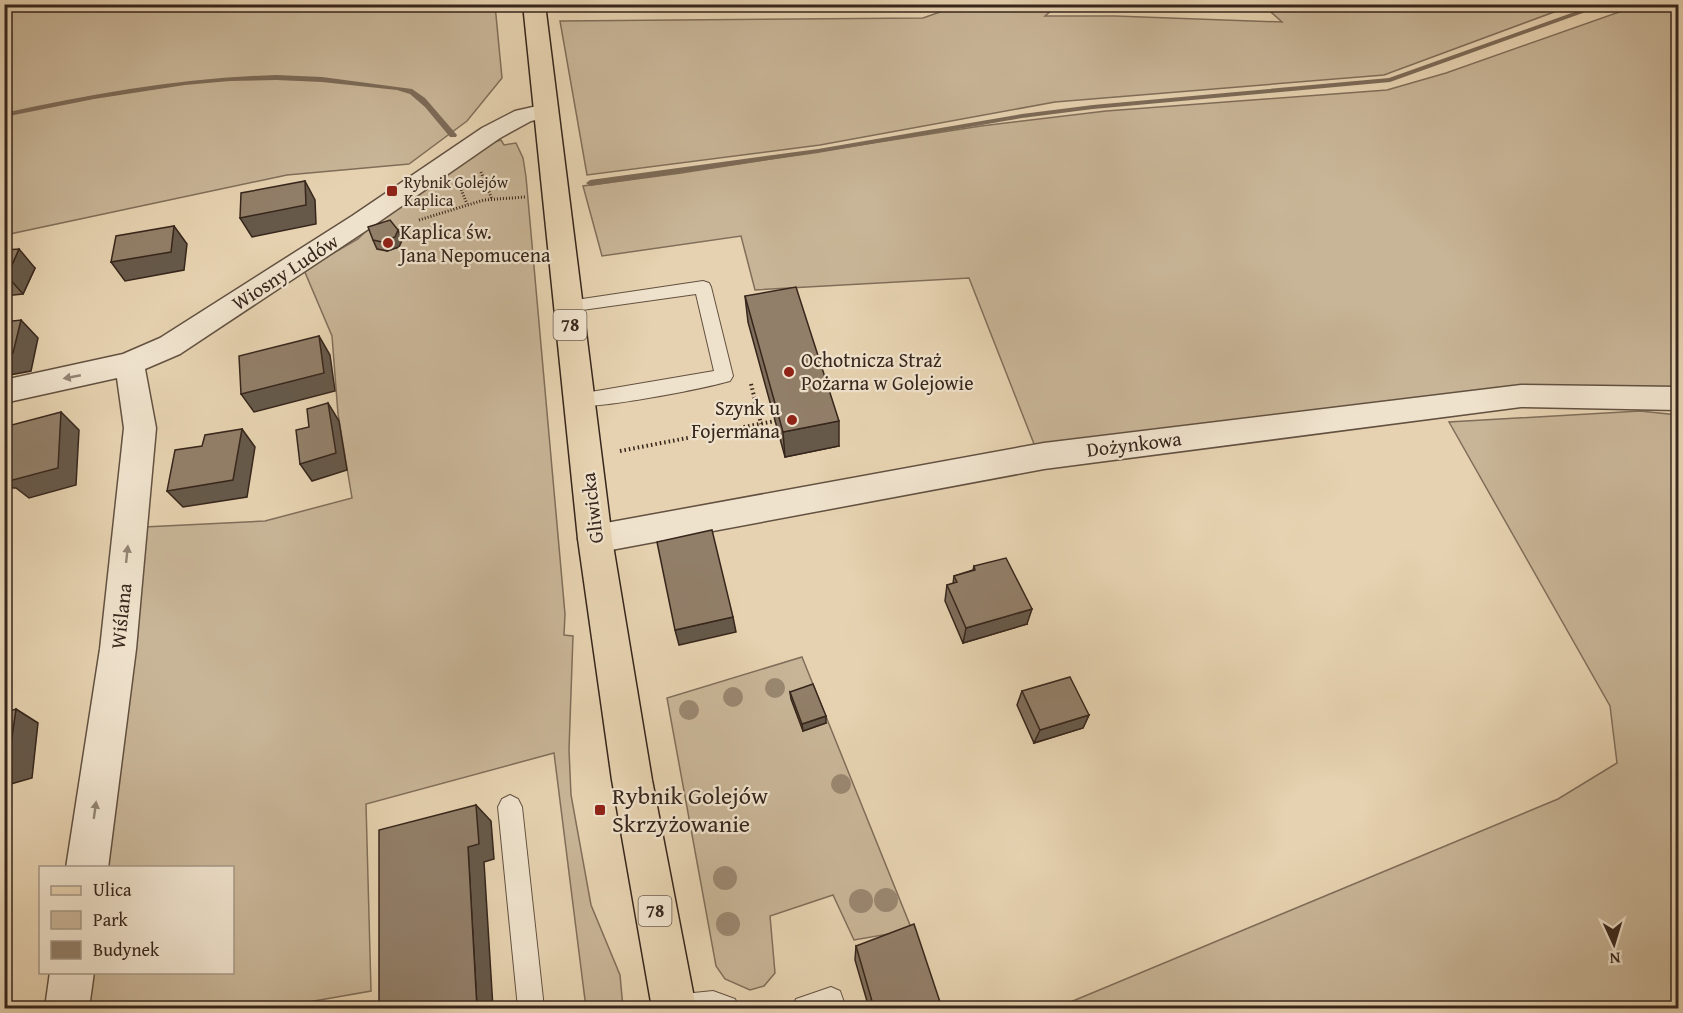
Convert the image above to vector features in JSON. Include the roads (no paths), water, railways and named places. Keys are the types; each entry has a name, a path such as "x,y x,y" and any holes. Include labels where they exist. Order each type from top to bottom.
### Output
{"main road":[{"name":"Gliwicka","path":"534,4 595,538 632,780 674,1008"}],"street":[{"name":"Wiosny Ludów","path":"4,392 129,364 180,340 361,222 491,133 524,116 546,111"},
{"name":"Wiślana","path":"87,866 118,649 140,428 138,402 129,364"},
{"name":"Dożynkowa","path":"595,538 1044,456 1521,396 1678,399"},
{"path":"67,1008 72,974"}],"lane":[{"path":"568,306 703,287 724,376 604,398 579,400"},
{"path":"510,807 531,1008"},
{"path":"805,1008 831,1000 833,1008"},
{"path":"674,1008 713,1004 726,1008"}],"waterway":[{"path":"590,183 818,151 1022,116 1093,107 1390,80 1605,4"},
{"path":"4,115 139,89 185,83 230,79 322,79 409,90 428,105 453,135"}],"place":[{"name":"Rybnik Golejów Kaplica","path":"392,191"},
{"name":"Kaplica św. Jana Nepomucena","path":"388,243"},
{"name":"Ochotnicza Straż Pożarna w Golejowie","path":"789,372"},
{"name":"Szynk u Fojermana","path":"792,420"},
{"name":"Rybnik Golejów Skrzyżowanie","path":"600,810"}]}
